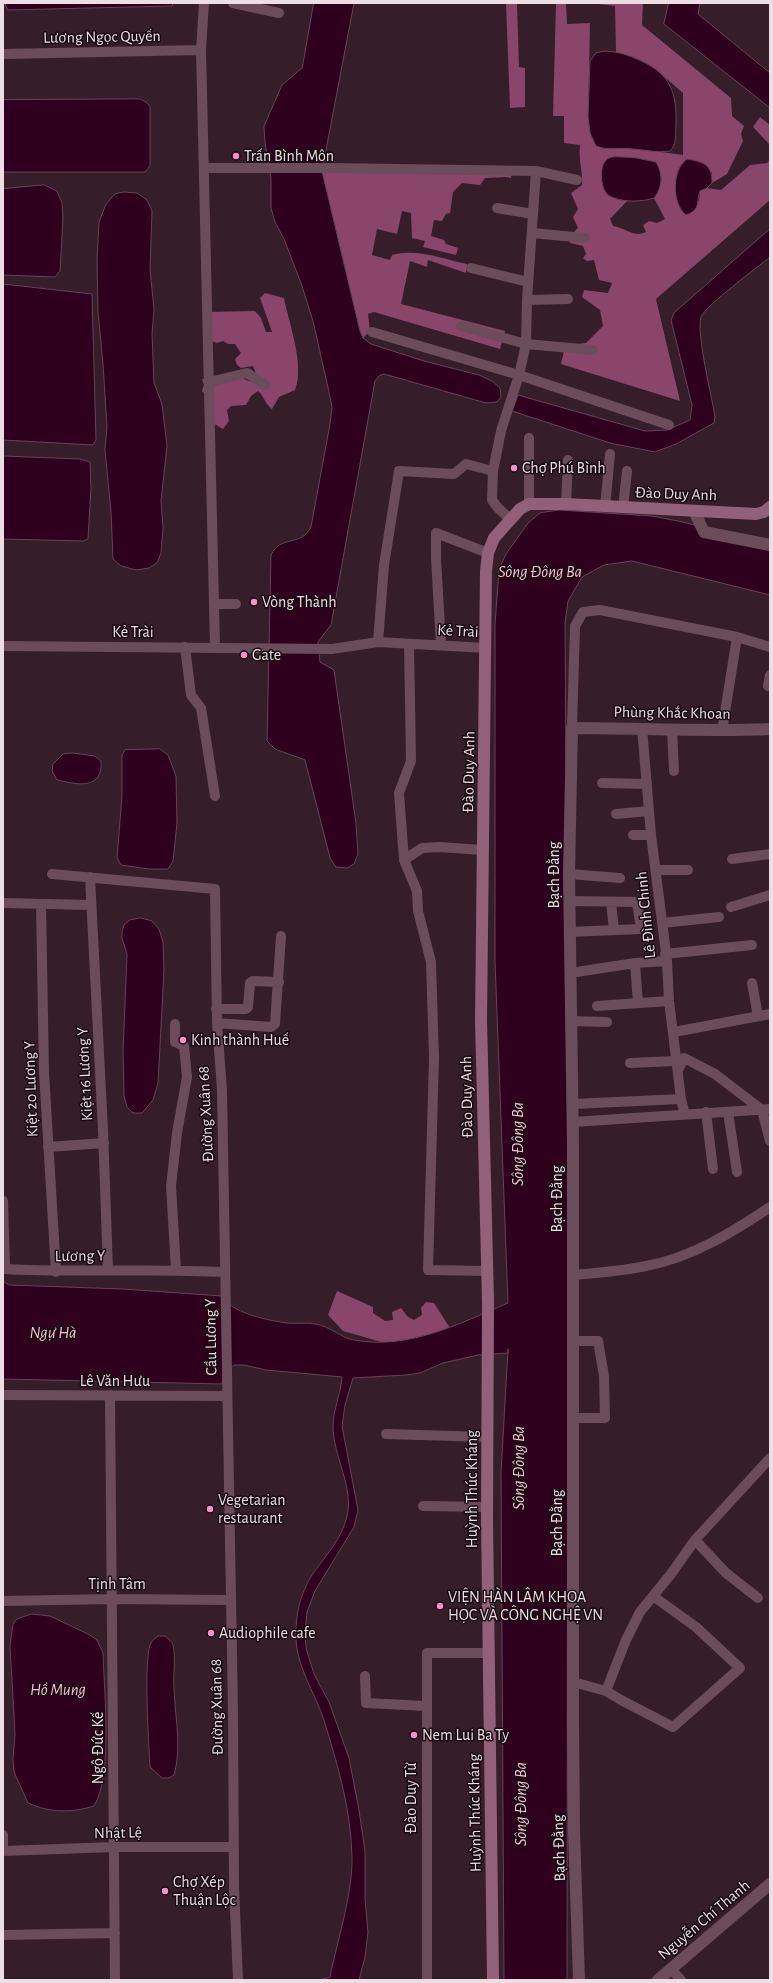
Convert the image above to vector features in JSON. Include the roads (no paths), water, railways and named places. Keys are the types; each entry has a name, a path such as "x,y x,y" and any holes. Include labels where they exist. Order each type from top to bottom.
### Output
{"main road":[{"name":"Đào Duy Anh","path":"488,1301 481,1020 486,571 488,553 494,538 520,509 529,504 566,504 756,514 764,512 770,507"},
{"name":"Huỳnh Thúc Kháng","path":"488,1301 488,1652 492,1806 493,1980"}],"street":[{"path":"204,3 201,50 215,647"},
{"path":"234,3 279,13"},
{"name":"Lương Ngọc Quyến","path":"3,54 201,50"},
{"path":"204,168 536,171 577,180"},
{"path":"510,519 492,500 493,471 500,431 519,375 526,344 528,282 536,171"},
{"path":"497,208 533,214"},
{"path":"532,233 585,238"},
{"path":"471,268 528,282"},
{"path":"527,300 568,299"},
{"path":"461,326 526,344 593,350"},
{"path":"372,332 519,375 669,425"},
{"path":"209,382 247,373 265,385"},
{"path":"529,438 529,504"},
{"path":"605,507 610,454"},
{"path":"566,504 568,460"},
{"path":"378,642 384,565 399,471 454,474 466,464 493,471"},
{"path":"623,508 627,471"},
{"path":"694,511 704,532 770,545"},
{"path":"441,645 436,532 488,553"},
{"path":"214,604 236,604"},
{"name":"Bạch Đằng","path":"579,1980 574,1831 573,1104 569,874 575,626 584,612 600,610 737,637 770,647"},
{"path":"722,731 737,637"},
{"name":"Kẻ Trài","path":"3,646 263,647 332,649 378,642 486,648"},
{"path":"409,644 411,761 399,792 404,860 417,891 418,911 431,962 434,1058 428,1270 488,1271"},
{"path":"185,647 191,695 201,708 215,796"},
{"path":"768,686 770,675"},
{"name":"Phùng Khắc Khoan","path":"572,728 642,728 722,731 770,729"},
{"name":"Lê Đình Chinh","path":"642,728 651,834 656,866 681,1099 685,1115"},
{"path":"672,730 674,771"},
{"path":"602,783 647,784"},
{"path":"616,814 649,811"},
{"path":"634,835 651,834"},
{"path":"404,860 422,848 438,847 483,850"},
{"path":"732,859 770,854"},
{"path":"644,862 656,866 688,870"},
{"path":"52,874 90,876"},
{"path":"569,874 620,878"},
{"name":"Đường Xuân 68","path":"90,876 215,889 216,1022 222,1090 225,1290"},
{"name":"Kiệt 16 Lương Y","path":"90,876 90,905 104,1143 108,1270"},
{"path":"731,907 770,894"},
{"path":"570,901 637,902 641,929 570,932"},
{"path":"611,902 614,930"},
{"path":"3,903 90,905"},
{"name":"Kiệt 20 Lương Y","path":"41,904 44,1072 56,1272"},
{"path":"662,923 719,917"},
{"path":"216,1022 273,1027 277,1020 281,936"},
{"path":"570,973 666,957 752,945"},
{"path":"635,963 638,1003"},
{"path":"216,1009 246,1009 248,1007 250,982 279,982"},
{"path":"752,983 758,1016"},
{"path":"597,1006 670,1001"},
{"path":"674,1032 770,1014"},
{"path":"571,1021 607,1022"},
{"path":"175,1024 175,1042 184,1046 186,1077 177,1133 171,1186 176,1270"},
{"path":"630,1063 677,1065 684,1058 715,1074 766,1109 770,1140"},
{"path":"573,1104 681,1099"},
{"path":"573,1122 766,1109"},
{"path":"706,1112 713,1169"},
{"path":"728,1112 737,1172"},
{"path":"48,1147 104,1143"},
{"name":"Lương Y","path":"3,1201 5,1269 56,1272 176,1270 224,1272"},
{"path":"573,1276 647,1266 675,1258 724,1236 770,1207"},
{"name":"Cầu Lương Y","path":"225,1290 227,1385"},
{"path":"573,1341 598,1341 604,1376 605,1418 573,1418"},
{"name":"Đường Xuân 68","path":"227,1385 233,1847 238,1980"},
{"name":"Ngô Đức Kế","path":"110,1395 115,1980"},
{"name":"Lê Văn Hưu","path":"3,1396 227,1396"},
{"path":"386,1434 487,1437"},
{"path":"606,1691 626,1640 640,1612 695,1540 770,1458"},
{"path":"423,1506 487,1507"},
{"path":"695,1540 726,1573 758,1598"},
{"path":"573,1682 606,1691 673,1726 740,1668 696,1627 653,1596"},
{"name":"Tịnh Tâm","path":"3,1601 112,1599 230,1600"},
{"name":"Đào Duy Từ","path":"427,1980 427,1653 488,1652"},
{"path":"365,1676 366,1703 426,1706"},
{"path":"3,1835 3,1851"},
{"name":"Nhật Lệ","path":"3,1851 114,1847 233,1847"},
{"name":"Nguyễn Chí Thanh","path":"658,1980 770,1884"},
{"path":"3,1935 115,1933"},
{"path":"671,1969 681,1980"}],"water":[{"path":"5,3 173,3 172,6 8,10"},
{"path":"314,3 354,3 322,171 360,331 363,338 371,344 424,361 479,375 492,381 500,388 501,397 497,402 486,403 384,374 379,376 375,381 331,625 318,642 320,662 334,670 356,823 358,854 354,864 347,868 336,867 330,858 305,760 275,749 267,741 271,555 275,549 285,542 302,537 311,527 332,407 313,321 301,283 284,239 275,222 271,208 271,178 265,143 264,126 282,85 302,68"},
{"path":"669,3 700,3 698,14 770,73 770,108 664,24"},
{"path":"606,51 628,55 637,59 651,66 666,79 673,95 676,114 675,139 674,145 670,151 656,152 610,149 596,146 590,133 588,117 590,61 596,53"},
{"path":"140,99 150,106 150,166 145,172 3,172 3,100"},
{"path":"611,157 625,157 656,162 660,171 661,180 659,189 654,198 638,201 624,201 613,198 605,192 601,176 605,161"},
{"path":"687,159 698,161 706,165 709,168 712,177 712,183 707,188 700,191 696,208 694,211 686,215 681,210 678,203 675,187 678,171"},
{"path":"44,185 57,191 62,203 63,218 60,271 55,277 3,275 3,189"},
{"path":"124,192 137,193 147,200 152,211 150,270 154,309 152,334 154,383 162,404 167,446 161,501 163,528 161,553 157,563 149,568 136,570 121,566 113,559 111,512 105,450 107,427 98,312 97,260 99,222 106,204 115,194"},
{"path":"770,229 770,257 721,296 701,317 701,337 715,417 714,423 676,444 655,452 610,443 512,411 518,395 645,431 667,430 690,420 692,405 671,320 674,313"},
{"path":"3,284 92,294 96,440 93,445 3,440"},
{"path":"3,456 80,459 90,462 91,488 88,539 83,541 3,539"},
{"name":"Sông Đông Ba","path":"559,510 652,516 683,522 770,545 770,595 632,561 604,565 582,577 568,601 565,623 568,1056 567,1980 504,1980 501,1473 508,1353 478,1355 443,1363 420,1373 353,1378 345,1405 342,1426 358,1510 354,1527 315,1591 307,1612 305,1632 306,1648 314,1674 329,1702 349,1758 365,1851 365,1899 368,1932 365,1957 359,1980 320,1980 330,1977 344,1917 352,1871 351,1840 347,1807 340,1775 322,1716 300,1661 297,1650 296,1630 297,1613 304,1590 312,1575 337,1540 345,1524 347,1516 348,1494 336,1449 333,1426 342,1377 266,1370 244,1365 234,1365 223,1375 222,1384 3,1379 3,1281 9,1285 123,1289 222,1296 233,1307 253,1316 287,1323 308,1323 320,1325 349,1339 374,1342 414,1338 433,1333 452,1327 508,1303 495,961 495,625 499,569 506,554 528,523 540,513"},
{"path":"160,749 168,755 176,776 177,823 173,861 168,869 148,869 121,865 117,858 122,796 122,755 125,750"},
{"path":"73,753 95,756 101,761 101,770 98,777 93,781 81,784 57,780 52,771 53,764 63,754"},
{"path":"141,918 152,921 159,929 163,942 164,970 158,1083 153,1100 142,1113 133,1113 127,1107 124,1096 123,1052 127,954 122,938 122,932 124,925 130,920"},
{"name":"Hồ Mung","path":"32,1614 50,1616 90,1635 97,1640 103,1653 106,1710 104,1775 100,1792 94,1806 77,1810 61,1811 44,1809 28,1803 14,1772 13,1759 15,1734 10,1646 13,1624 17,1619"},
{"path":"158,1636 165,1636 171,1641 174,1656 178,1754 174,1775 169,1778 162,1778 150,1767 147,1665 151,1643"}],"place":[{"name":"Trấn Bình Môn","path":"236,156"},
{"name":"Chợ Phú Bình","path":"514,468"},
{"name":"Vòng Thành","path":"254,602"},
{"name":"Gate","path":"244,655"},
{"name":"Kinh thành Huế","path":"183,1040"},
{"name":"Vegetarian restaurant","path":"210,1509"},
{"name":"VIỆN HÀN LÂM KHOA HỌC VÀ CÔNG NGHỆ VN","path":"440,1606"},
{"name":"Audiophile cafe","path":"211,1633"},
{"name":"Nem Lui Ba Ty","path":"414,1735"},
{"name":"Chợ Xép Thuận Lộc","path":"165,1891"}],"water label":[{"name":"Ngự Hà","path":"53,1333"}]}
